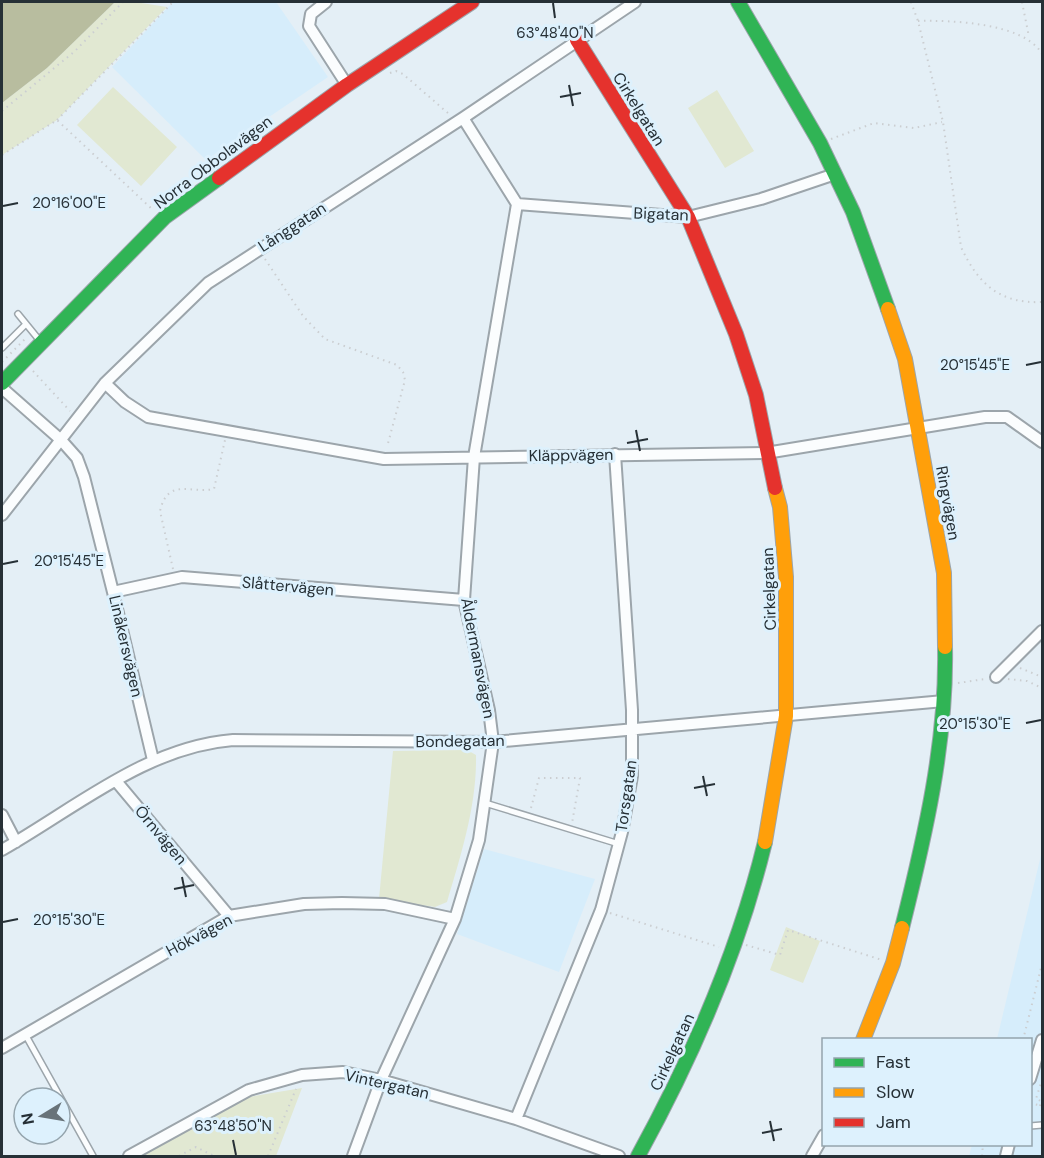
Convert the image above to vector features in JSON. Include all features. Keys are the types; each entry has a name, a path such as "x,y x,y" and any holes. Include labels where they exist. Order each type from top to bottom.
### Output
{"street":[{"path":"326,2 311,14 309,26 347,85"},
{"name":"Norra Obbolavägen","path":"2,383 18,356 41,342 165,218 347,85 472,2"},
{"name":"Långgatan","path":"2,515 105,383 208,283 463,118 635,2"},
{"name":"Ringvägen","path":"738,2 820,143 853,212 905,359 944,573 946,685 929,821 893,963 864,1038"},
{"name":"Cirkelgatan","path":"577,40 688,218 736,334 756,395 766,453 780,507 786,577 786,716 768,831 735,947 671,1096 638,1156"},
{"path":"463,118 518,204"},
{"name":"Bigatan","path":"518,204 688,218 762,199 835,174"},
{"name":"Åldermansvägen","path":"353,1156 381,1080 455,919 478,840 493,742 489,710 464,600 474,457 518,204"},
{"name":"Kläppvägen","path":"105,383 124,402 148,417 384,459 766,453 985,417 1007,417 1042,442"},
{"name":"Linåkersvägen","path":"2,388 61,440 77,458 84,477 113,592 153,760"},
{"name":"Torsgatan","path":"516,1119 601,910 619,844 632,776 633,729 615,454"},
{"name":"Slåttervägen","path":"113,592 176,578 464,600"},
{"path":"996,677 1042,631"},
{"name":"Bondegatan","path":"2,850 153,760 205,743 233,740 493,742 944,701"},
{"name":"Örnvägen","path":"116,781 230,916"},
{"path":"2,814 16,842"},
{"name":"Hökvägen","path":"2,1048 230,916 304,904 342,903 385,904 455,919"},
{"path":"1032,1072 1042,1040"},
{"name":"Vintergatan","path":"129,1156 249,1090 302,1075 343,1072 381,1080 516,1119 619,1156"},
{"path":"812,1156 822,1138"}],"lane":[{"path":"18,314 41,342"},
{"path":"2,348 26,324"},
{"path":"483,803 619,844"},
{"path":"25,1034 93,1156"}],"path":[{"path":"2,111 75,51 123,2"},
{"path":"2,155 57,120 173,2"},
{"path":"911,2 918,21 943,122 957,230 970,266 992,290 1010,299 1042,302"},
{"path":"1022,2 1029,38"},
{"path":"918,21 942,20 1017,32 1029,38 1042,54"},
{"path":"386,75 396,71 403,74 451,116 463,118"},
{"path":"57,120 155,212"},
{"path":"820,143 874,123 914,128 943,122"},
{"path":"258,249 303,316 319,334 325,339 397,365 403,372 405,380 384,459"},
{"path":"18,356 78,420"},
{"path":"176,578 160,511 162,502 170,491 214,489 226,431"},
{"path":"1010,664 1042,677"},
{"path":"529,816 539,778 580,778 571,829"},
{"path":"601,910 735,947 780,955 788,930 893,963"},
{"path":"1024,1038 1042,964"},
{"path":"268,1156 302,1075"},
{"path":"1041,1106 1041,1101 1036,1099 1042,1079"},
{"path":"179,1156 196,1147 214,1156"}],"shaded area":[{"path":"2,2 115,2 47,68 2,103"},
{"path":"115,2 135,2 167,7 57,120 2,155 2,103 47,68"},
{"path":"173,2 276,2 328,77 206,160 112,67"},
{"path":"113,87 177,147 141,186 77,125"},
{"path":"717,90 754,151 725,168 688,108"},
{"path":"467,750 476,755 474,792 467,830 447,902 435,907 379,899 393,751"},
{"path":"484,849 595,879 559,972 457,934"},
{"path":"1042,851 1042,1156 969,1156 972,1146 1032,1146 1032,1038 997,1038"},
{"path":"786,927 820,941 803,983 770,970"},
{"path":"302,1088 276,1156 138,1156 237,1099"}],"traffic: fast":[{"path":"738,2 820,143 853,212 888,309"},
{"path":"2,383 165,217 219,178"},
{"path":"902,928 933,789 945,683 945,647"},
{"path":"638,1156 677,1080 712,1003 742,924 765,842"}],"traffic: slow":[{"path":"888,309 905,359 944,573 945,647"},
{"path":"765,842 786,716 786,577 780,507 775,488"},
{"path":"864,1038 893,963 902,928"}],"traffic: jam":[{"path":"219,178 347,85 472,2"},
{"path":"577,40 688,217 736,334 756,395 775,488"}]}
